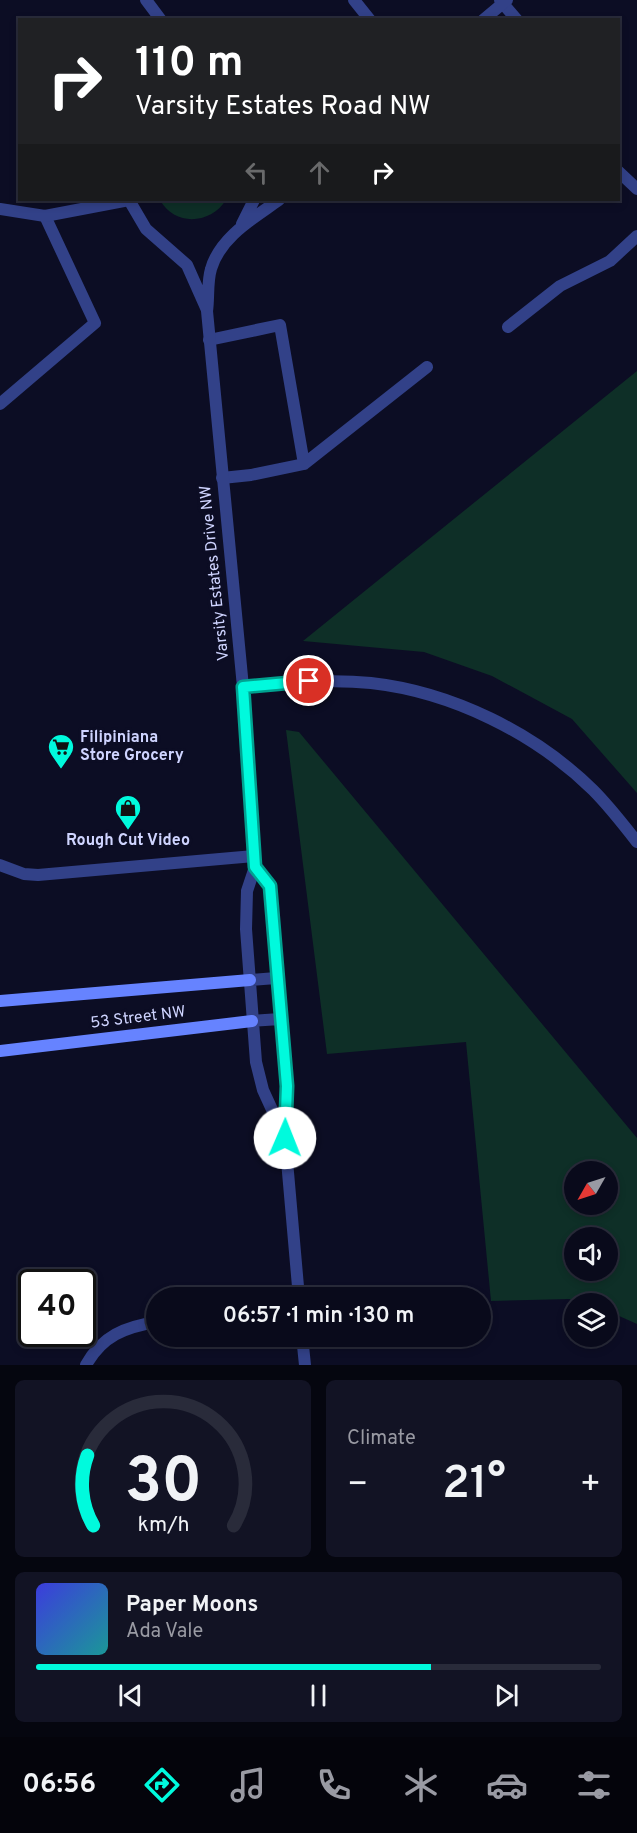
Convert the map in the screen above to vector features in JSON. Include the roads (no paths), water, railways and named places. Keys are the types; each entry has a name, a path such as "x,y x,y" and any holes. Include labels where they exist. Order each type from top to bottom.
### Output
{"main road":[{"name":"53 Street NW","path":"0,1001 250,980"},
{"name":"53 Street NW","path":"0,1051 252,1021"}],"street":[{"path":"146,0 160,18"},
{"path":"354,0 368,18"},
{"path":"485,18 503,1 516,18"},
{"path":"620,173 637,189"},
{"path":"0,209 45,216 124,201"},
{"name":"Varsity Estates Drive NW","path":"130,201 146,229 187,264 207,311"},
{"path":"240,228 254,201"},
{"path":"240,228 278,201"},
{"path":"0,404 95,323 45,216"},
{"name":"Varsity Estates Drive NW","path":"240,228 222,248 211,269 207,311 243,687 254,861 247,891 252,1021 263,1090 285,1138"},
{"path":"508,327 560,286 610,261 637,236"},
{"path":"209,340 280,325 304,464"},
{"path":"222,477 251,475 304,464 427,367"},
{"path":"243,687 309,681 372,683 434,697 466,709 509,728 540,748 592,789 637,842"},
{"path":"0,865 24,874 38,875 254,861"},
{"name":"Varsity Estates Drive NW","path":"254,861 270,886 276,978 287,1086 285,1138 298,1287"},
{"name":"53 Street NW","path":"250,980 276,978"},
{"name":"53 Street NW","path":"252,1021 280,1019"},
{"path":"86,1365 105,1340 119,1331 146,1324"},
{"path":"303,1347 305,1365"}],"place":[{"name":"Filipiniana Store Grocery","path":"61,770"},
{"name":"Rough Cut Video","path":"128,831"}]}
